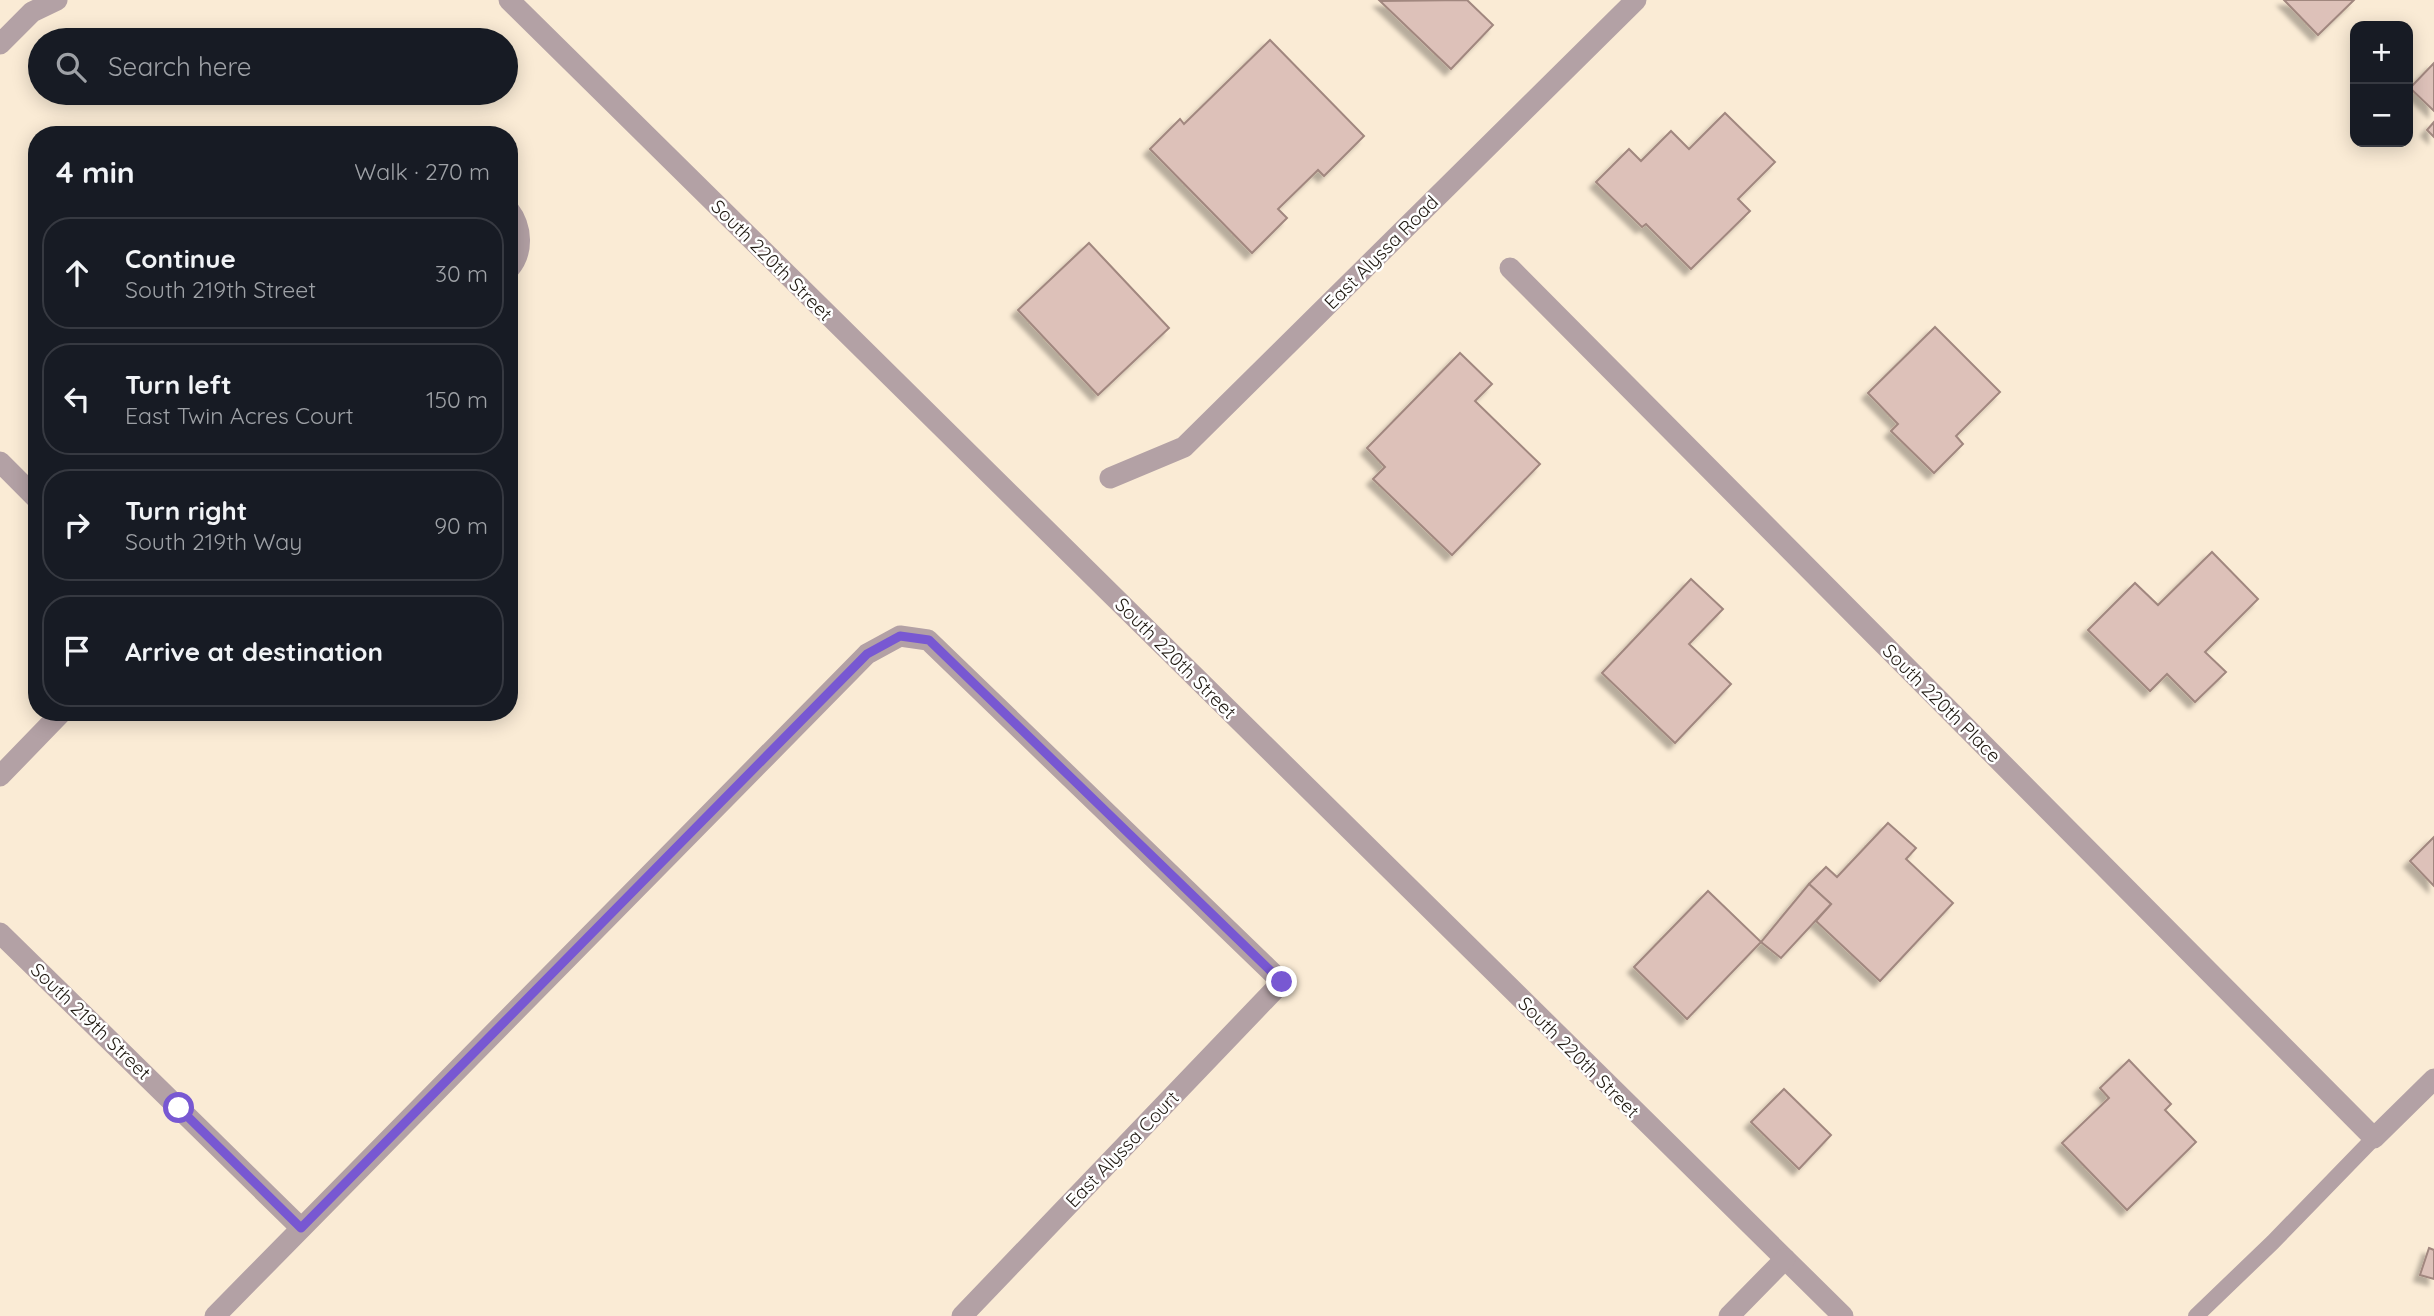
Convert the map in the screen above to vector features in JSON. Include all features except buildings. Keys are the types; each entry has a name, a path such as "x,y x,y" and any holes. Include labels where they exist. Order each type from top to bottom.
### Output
{"street":[{"path":"0,44 33,6 57,0"},
{"name":"South 220th Street","path":"509,0 1843,1316"},
{"name":"East Alyssa Road","path":"1110,478 1184,447 1636,0"},
{"path":"518,230 518,251"},
{"name":"South 220th Place","path":"1510,268 2374,1138"},
{"path":"0,461 28,490"},
{"name":"East Alyssa Court","path":"301,1228 867,654 900,636 929,640 1282,982 962,1316"},
{"path":"0,776 52,721"},
{"name":"South 219th Street","path":"0,933 301,1228"},
{"path":"2374,1138 2434,1079"},
{"path":"215,1316 301,1228"},
{"path":"1729,1316 1785,1259"}],"lane":[{"path":"2196,1316 2273,1242 2374,1138"}],"route":[{"path":"179,1108 301,1228 867,654 900,636 929,640 1282,982"}]}
